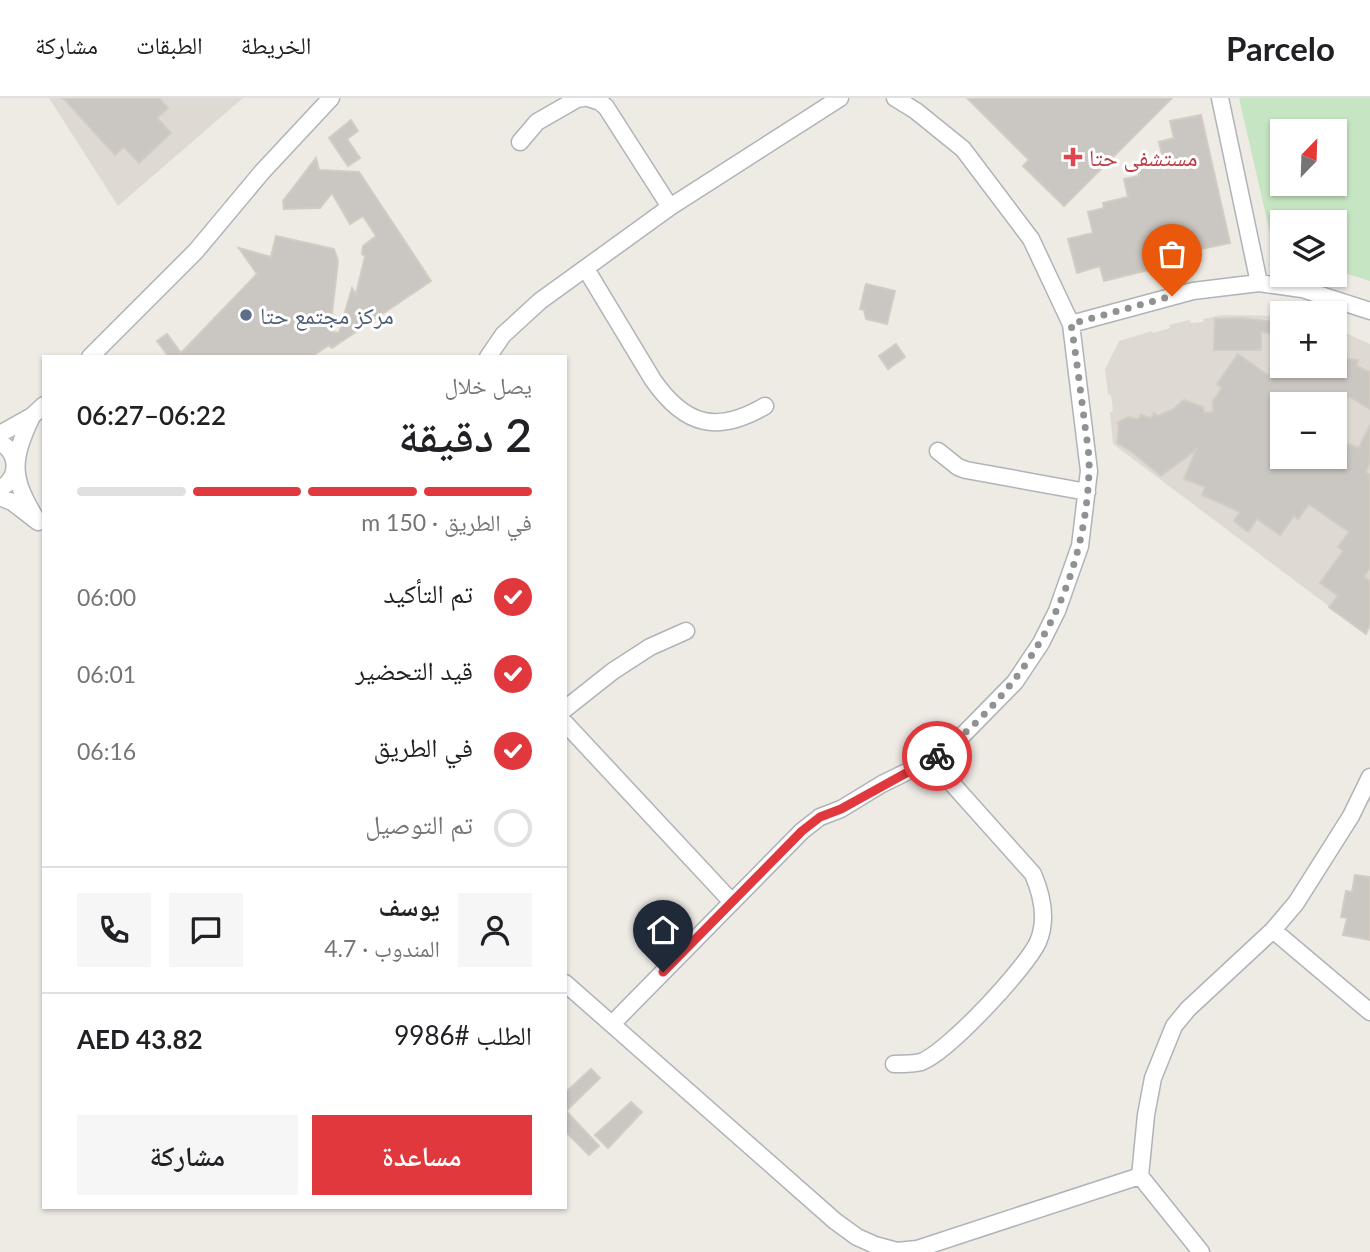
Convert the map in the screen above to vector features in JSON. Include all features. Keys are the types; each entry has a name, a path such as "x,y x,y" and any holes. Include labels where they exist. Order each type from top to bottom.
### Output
{"street":[{"path":"92,355 196,251 261,172 331,98"},
{"path":"520,142 537,122 585,98 600,102 606,107 670,206"},
{"path":"489,355 503,335 540,301 670,206 840,98"},
{"path":"612,1024 802,831 820,817 841,809 931,760 960,738 1015,682 1041,643 1057,611 1074,566 1080,546 1089,471 1071,324 1031,239 963,149 916,111 895,98"},
{"path":"1220,98 1259,283"},
{"path":"586,269 665,398 681,411 699,420 722,424 745,418 765,406"},
{"path":"1071,324 1192,291 1259,283 1303,289 1370,311"},
{"path":"0,434 38,411"},
{"path":"0,489 12,479 20,444 38,411"},
{"path":"0,442 13,454 20,488 41,524"},
{"path":"938,451 966,470 1087,492"},
{"path":"0,497 12,502 41,524"},
{"path":"567,707 613,671 650,647 686,631"},
{"path":"567,725 731,901"},
{"path":"894,1064 920,1062 948,1045 1020,969 1038,941 1044,917 1041,893 1033,874 931,760"},
{"path":"1201,1252 1140,1176 1153,1078 1174,1026 1188,1009 1273,930 1296,903 1351,816 1370,777"},
{"path":"1273,930 1370,1012"},
{"path":"567,985 835,1221 856,1237 876,1245 897,1251 943,1242 1140,1176"}],"shaded area":[{"path":"49,98 243,98 118,206"},
{"path":"1221,315 1270,316 1270,378 1347,378 1347,334 1370,344 1370,625 1366,634 1113,444 1110,412 1113,411 1105,369 1119,341 1170,328 1169,325 1189,320 1191,323 1203,322 1203,319"}],"green space":[{"path":"1239,98 1370,98 1370,281 1347,274 1347,210 1270,210 1270,233"}],"building":[{"path":"63,98 159,98 168,108 157,118 171,133 139,163 124,147 115,155"},
{"name":"مستشفى حتا","path":"967,98 1172,98 1064,206 1023,166 1029,160"},
{"path":"1201,115 1230,243 1196,250 1197,258 1104,281 1100,266 1077,273 1068,239 1093,233 1088,212 1104,208 1103,203 1128,197 1124,179 1139,176 1137,164 1163,159 1159,142 1174,138 1170,121"},
{"path":"351,120 358,131 347,139 360,158 348,166 329,138"},
{"path":"316,158 319,170 359,172 431,281 332,348 329,345 314,355 168,355 157,341 167,334 181,353 257,274 239,248 271,257 276,236 334,249 338,261 330,331 339,333 352,288 356,294 365,256 362,254 363,246 376,236 363,216 350,224 332,193 320,208 284,209 283,201"},
{"path":"866,284 895,291 887,324 866,319 864,310 860,309"},
{"path":"1241,318 1270,321 1270,333 1261,332 1261,350 1214,350 1215,319"},
{"path":"896,344 905,357 888,369 879,356"},
{"path":"1238,354 1270,378 1347,378 1347,359 1358,360 1356,366 1370,372 1370,409 1347,396 1347,392 1270,392 1270,469 1347,469 1349,444 1359,448 1370,425 1370,462 1366,472 1370,475 1370,568 1364,577 1370,581 1370,625 1366,634 1329,607 1338,596 1320,583 1343,551 1338,547 1349,532 1309,504 1298,519 1294,516 1280,535 1257,519 1248,532 1234,521 1240,512 1202,495 1205,487 1184,479 1196,450 1161,476 1117,443 1118,422 1128,417 1138,419 1141,415 1151,418 1154,413 1158,416 1172,410 1184,400 1203,407 1204,413 1213,412 1213,401 1222,388 1217,384"},
{"path":"1355,875 1370,877 1370,940 1343,935 1347,918 1341,917 1346,891 1352,892"},
{"path":"591,1069 600,1078 567,1110 567,1091"},
{"path":"631,1102 642,1112 608,1148 595,1135"},
{"path":"567,1112 599,1146 589,1155 567,1133"}],"way so far":[{"path":"937,756 960,738 1015,682 1041,643 1057,611 1074,566 1080,546 1089,471 1071,324 1172,296"}],"place":[{"name":"مستشفى حتا","path":"1073,157"},
{"name":"مركز مجتمع حتا","path":"246,315"}],"route":[{"path":"663,972 802,831 820,817 841,809 937,756"}]}
